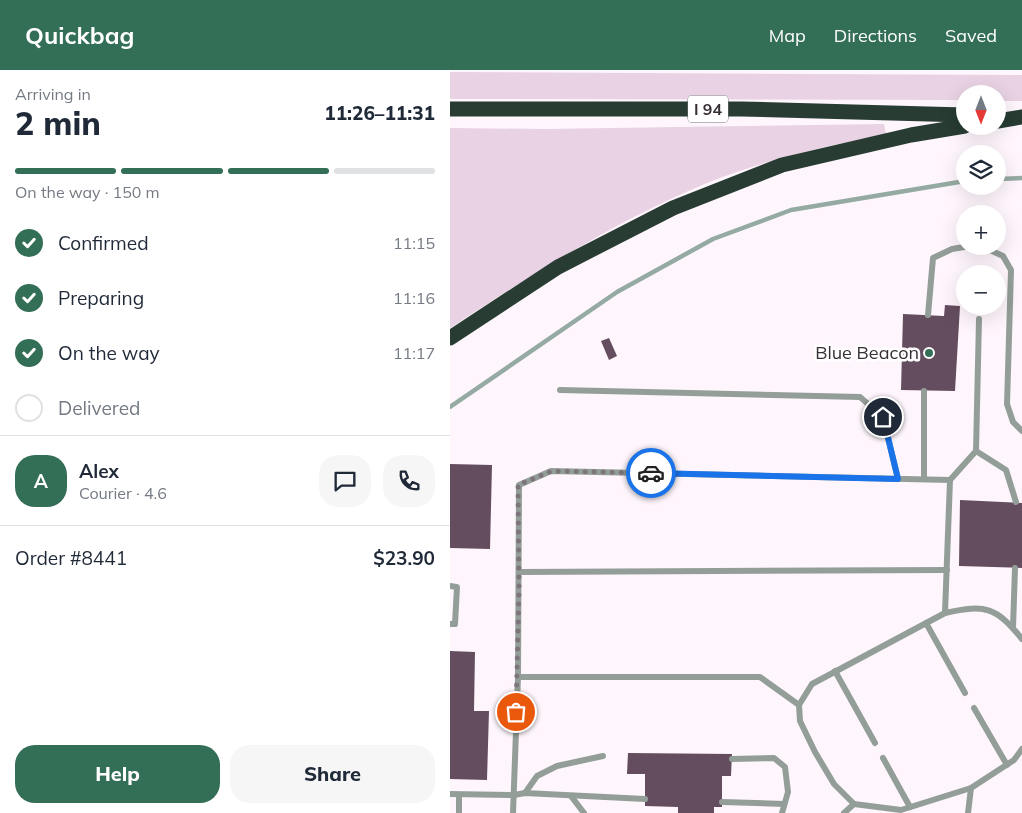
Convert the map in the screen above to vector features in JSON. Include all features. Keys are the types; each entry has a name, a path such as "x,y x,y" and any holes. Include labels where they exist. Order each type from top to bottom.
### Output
{"highway":[{"name":"I 94","path":"450,109 741,109 956,115"},
{"path":"1006,116 1022,117"},
{"path":"1006,120 1022,117"},
{"path":"450,338 558,267 673,208 782,165 912,135 956,128"}],"lane":[{"path":"928,315 933,258 956,248"},
{"path":"1001,255 1011,270 1007,404 1013,422 1022,431"},
{"path":"946,613 950,480 976,451 979,319"},
{"path":"560,390 860,397 883,417 898,479"},
{"path":"924,391 924,479"},
{"path":"976,451 1006,470 1016,502"},
{"path":"513,813 518,677 518,485 552,471 950,480"},
{"path":"1013,628 1014,568"},
{"path":"519,572 947,570"},
{"path":"450,586 457,587 456,624 450,624"},
{"path":"1022,639 999,614 984,609 967,609 946,613 812,684 799,704 800,721 815,752 834,784 854,804 901,810 971,788 1014,760 1022,749"},
{"path":"926,623 965,693"},
{"path":"835,671 875,744"},
{"path":"518,677 760,676 799,704"},
{"path":"974,708 1007,765"},
{"path":"525,793 537,776 557,766 603,756"},
{"path":"732,759 774,758 785,767 788,792 782,813"},
{"path":"883,758 910,807"},
{"path":"968,813 971,788"},
{"path":"450,794 514,795 525,793 645,799"},
{"path":"459,794 459,813"},
{"path":"571,796 584,813"},
{"path":"722,802 784,804"},
{"path":"844,813 854,804"}],"shaded area":[{"path":"450,72 1022,75 1022,101 1006,101 1006,85 956,85 956,100 450,99"},
{"path":"884,124 886,134 773,161 707,183 673,198 607,231 450,328 450,128 545,129"}],"building":[{"name":"Blue Beacon","path":"945,305 956,306 956,315 959,315 955,391 901,390 903,314 944,316"},
{"path":"609,338 617,356 609,360 601,341"},
{"path":"450,464 492,465 490,549 450,548"},
{"path":"960,500 1022,503 1022,568 959,566"},
{"path":"450,651 475,652 474,711 489,711 487,780 450,779"},
{"path":"628,753 732,754 731,776 722,776 722,807 714,807 714,813 678,813 678,807 645,806 645,774 627,774"}],"waterway":[{"path":"1006,179 1022,178"},
{"path":"450,407 617,292 713,239 791,210 956,182"}],"way so far":[{"path":"516,712 519,590 518,485 552,471 651,473"}],"place":[{"name":"Blue Beacon","path":"929,353"}],"route":[{"path":"651,473 898,479 883,417"}]}
